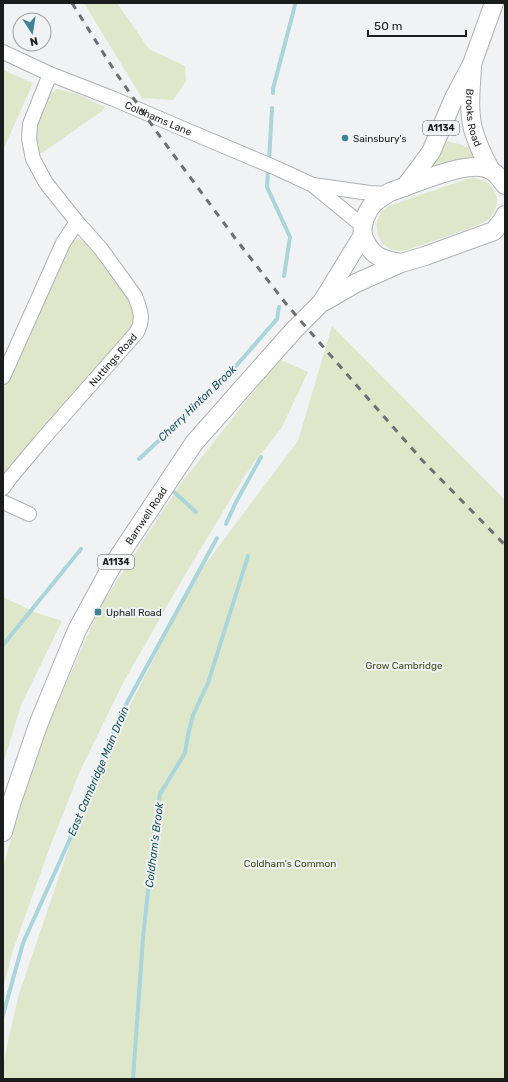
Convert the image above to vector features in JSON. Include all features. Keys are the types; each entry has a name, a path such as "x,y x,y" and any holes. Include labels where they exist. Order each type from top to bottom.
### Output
{"main road":[{"name":"Brooks Road","path":"404,187 431,152 454,98 472,64 494,3"},
{"name":"Brooks Road","path":"472,64 471,106 473,128 480,149 490,169"},
{"name":"A1134","path":"363,231 366,215 373,204 387,194 464,167 476,166 490,169 505,185"},
{"name":"A1134","path":"401,263 500,231 505,215"},
{"path":"363,231 368,245 375,254 385,260 401,263"},
{"name":"Barnwell Road","path":"3,832 38,725 77,630 109,572 194,443 294,330 322,302 363,231"},
{"name":"Barnwell Road","path":"322,302 401,263"}],"street":[{"name":"Coldhams Lane","path":"3,52 50,74 114,99 313,185 387,194"},
{"name":"Nuttings Road","path":"3,488 41,441 137,332 140,325 139,307 136,296 101,249 77,222 46,182 33,158 29,139 30,124 50,74"},
{"name":"Coldhams Lane","path":"313,185 363,231"},
{"path":"3,377 63,243 77,222"},
{"path":"3,502 29,514"}],"green space":[{"path":"84,3 117,3 149,49 185,66 186,81 173,100 142,98"},
{"path":"3,70 33,83 3,150"},
{"path":"57,89 77,94 105,107 102,111 42,153 37,153 35,133 47,96"},
{"path":"443,140 462,145 472,150 475,155 474,159 430,171"},
{"path":"473,178 483,180 489,184 495,192 497,203 495,211 485,221 468,229 407,250 399,251 391,249 382,242 377,232 377,226 383,210 400,202"},
{"path":"83,239 91,243 134,302 136,315 134,329 3,478 3,389 65,248 73,240"},
{"name":"Coldham's Common","path":"332,326 505,500 505,1079 3,1079 3,1066 19,994 92,780 195,578 298,441"},
{"path":"281,360 308,372 282,427 247,472 186,573 123,683 79,773 51,844 13,950 3,988 3,867 38,747 101,605 180,485 262,381"},
{"path":"3,597 37,613 62,621 21,705 3,764"}],"waterway":[{"name":"Cherry Hinton Brook","path":"273,93 295,3"},
{"name":"Cherry Hinton Brook","path":"269,162 272,108"},
{"name":"Cherry Hinton Brook","path":"268,169 267,187 290,237 284,276"},
{"name":"Cherry Hinton Brook","path":"139,459 222,382 277,319 279,307"},
{"path":"226,524 236,502 261,457"},
{"name":"Cherry Hinton Brook","path":"174,492 196,512"},
{"name":"East Cambridge Main Drain","path":"3,1015 23,943 70,839 88,792 123,710 217,538"},
{"path":"3,645 81,549"},
{"name":"Coldham's Brook","path":"133,1079 143,938 155,826 160,794 185,753 193,715 208,683 248,556"}],"railway":[{"path":"72,3 114,70 156,131 235,238 287,305 422,460 505,545"}],"place":[{"name":"Sainsbury's","path":"345,138"},
{"name":"Uphall Road","path":"98,612"}],"park label":[{"name":"Grow Cambridge","path":"404,665"}]}
